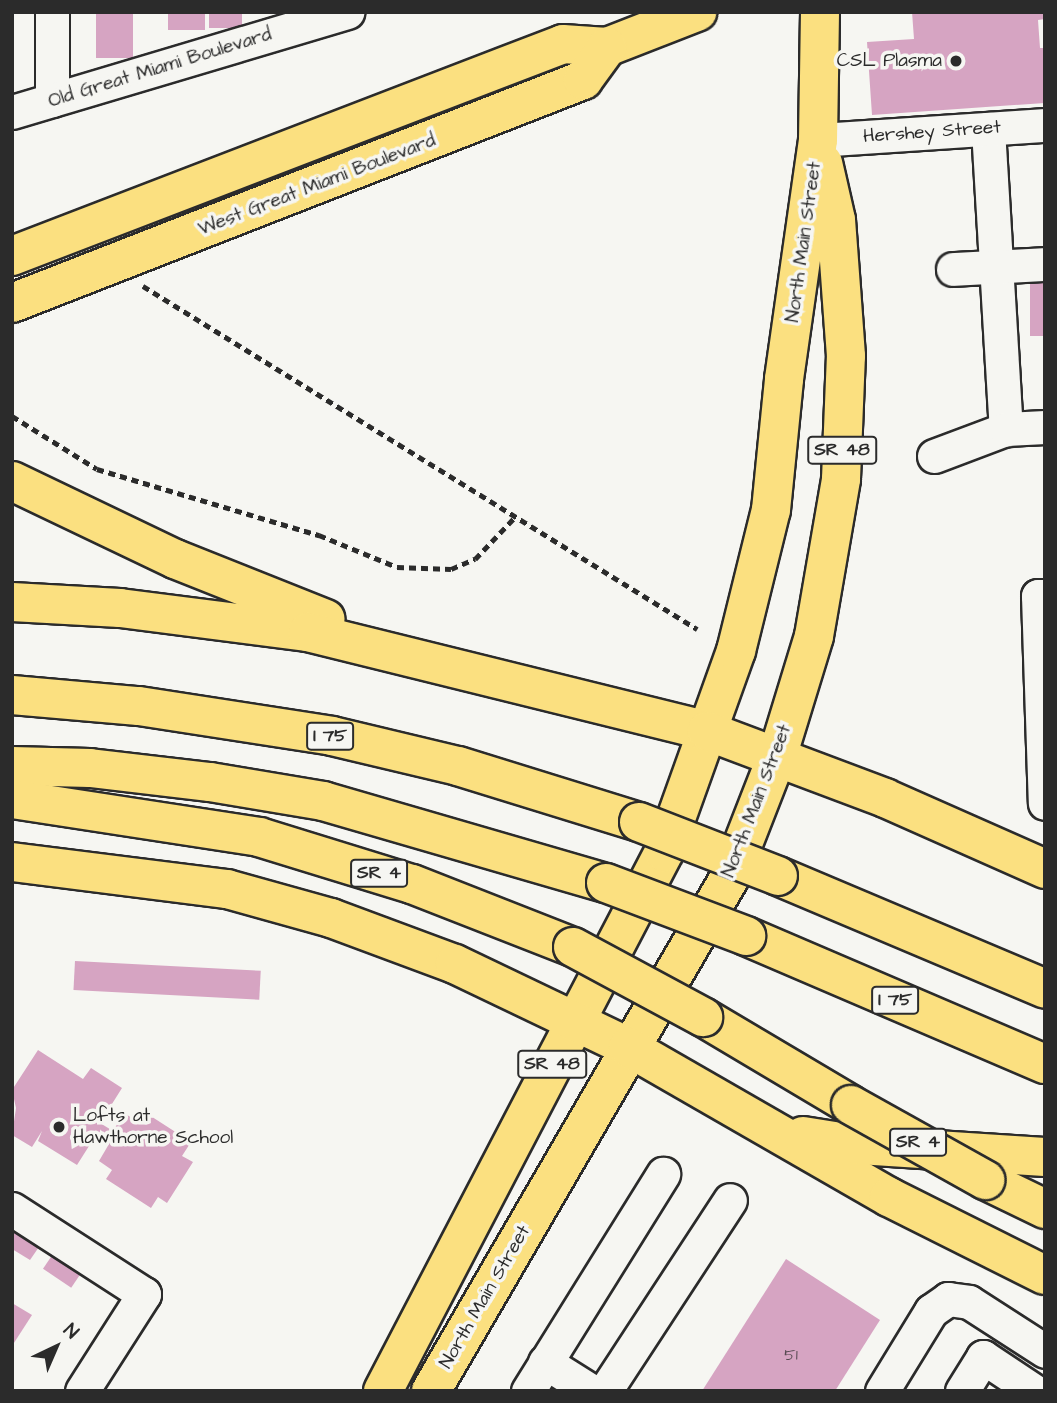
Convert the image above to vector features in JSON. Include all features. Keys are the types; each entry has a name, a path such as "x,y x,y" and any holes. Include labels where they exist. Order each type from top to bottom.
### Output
{"main road":[{"path":"12,256 563,44 607,47 697,12"},
{"name":"North Main Street","path":"383,1391 664,852 736,650 771,510 784,379 818,140 820,12"},
{"name":"West Great Miami Boulevard","path":"12,303 583,80 607,47"},
{"name":"North Main Street","path":"431,1391 628,1047 730,877 778,754 814,636 841,479 846,356 836,219 818,140"},
{"path":"12,481 153,550 356,630 386,651"},
{"path":"12,602 221,619 386,651 708,731 778,754 1045,869"},
{"name":"I 75","path":"12,695 185,712 332,736 458,766 639,822 778,876 1045,989"},
{"name":"I 75","path":"12,766 90,768 210,782 323,802 606,883 746,936 1045,1064"},
{"name":"SR 4","path":"12,799 259,838 412,884 573,947 702,1017 985,1180 1045,1209"},
{"path":"12,862 227,889 279,903 455,964 575,1019 768,1125 888,1197 1045,1275"},
{"path":"768,1125 821,1141 1045,1157"}],"street":[{"path":"52,12 52,100"},
{"name":"Old Great Miami Boulevard","path":"12,113 347,12"},
{"name":"Hershey Street","path":"818,140 1045,125"},
{"path":"988,129 1006,429"},
{"path":"953,269 1045,264"},
{"path":"934,456 1006,429 1045,427"},
{"path":"1043,803 1038,596 1045,596"},
{"path":"528,1391 663,1174"},
{"path":"605,1391 730,1200"},
{"path":"12,1209 144,1293 82,1391"},
{"path":"882,1391 931,1311 948,1299 969,1302 1045,1351"},
{"path":"962,1391 983,1357 1034,1391"},
{"path":"545,1362 591,1391"}],"path":[{"path":"143,286 697,629"},
{"path":"12,416 97,470 319,535 397,567 425,571 463,564 492,544 515,517"}],"building":[{"path":"96,12 133,12 133,58 96,58"},
{"path":"168,12 205,12 205,30 168,30"},
{"path":"209,12 242,12 242,28 209,28"},
{"name":"CSL Plasma","path":"912,12 1045,12 1045,19 1038,20 1040,48 1045,48 1045,103 872,115 867,42 914,39"},
{"path":"1030,281 1045,281 1045,336 1030,336"},
{"path":"75,961 261,971 259,1000 73,990"},
{"name":"Lofts at Hawthorne School","path":"38,1050 83,1079 91,1068 122,1088 100,1123 113,1131 124,1113 140,1123 146,1113 191,1142 182,1156 193,1162 167,1203 158,1197 151,1208 106,1179 112,1170 99,1161 109,1144 96,1135 77,1165 38,1141 42,1131 32,1147 12,1135 16,1108 12,1090"},
{"path":"12,1222 43,1241 30,1260 12,1249"},
{"path":"57,1248 85,1267 71,1288 43,1269"},
{"path":"786,1259 880,1320 835,1391 702,1391"},
{"path":"12,1303 32,1315 12,1346"}],"place":[{"name":"CSL Plasma","path":"956,61"},
{"name":"Lofts at Hawthorne School","path":"59,1127"}]}
